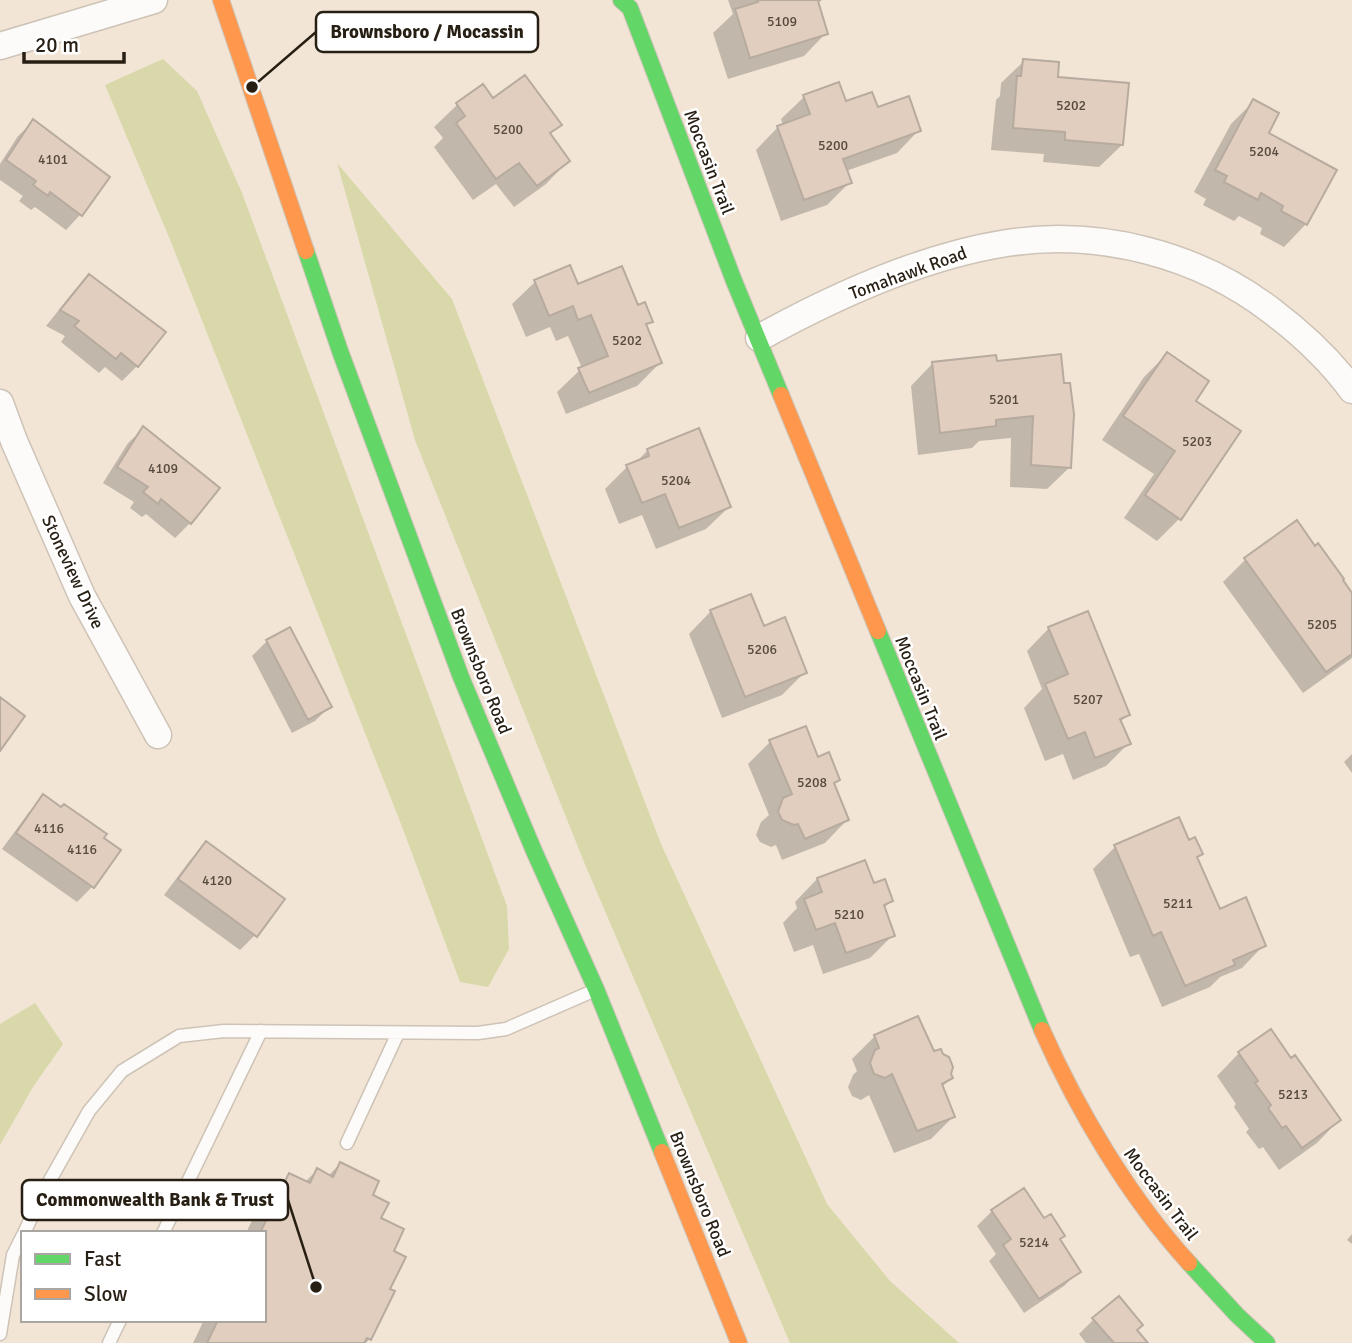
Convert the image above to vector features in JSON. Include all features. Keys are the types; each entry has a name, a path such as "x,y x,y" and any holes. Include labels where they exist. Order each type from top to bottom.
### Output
{"street":[{"path":"0,46 154,0"},
{"name":"Brownsboro Road","path":"221,0 340,351 461,677 534,851 596,989 739,1343"},
{"name":"Moccasin Trail","path":"626,3 734,281 760,338 1053,1056 1106,1153 1168,1240 1237,1315 1267,1343"},
{"name":"Tomahawk Road","path":"760,338 802,314 926,263 1010,243 1081,240 1135,247 1165,255 1223,279 1251,295 1300,333 1352,390"},
{"name":"Stoneview Drive","path":"0,403 82,596 158,735"}],"lane":[{"path":"24,1231 89,1111 122,1070 179,1036 224,1031 478,1033 506,1029 596,989"},
{"path":"164,1231 261,1031"},
{"path":"347,1143 398,1033"},
{"path":"0,1334 13,1255 21,1238"},
{"path":"109,1343 119,1322"}],"green space":[{"path":"163,59 197,91 242,193 507,906 509,949 488,987 460,982 401,824 171,242 105,85"},
{"path":"337,163 452,299 661,844 827,1204 890,1281 959,1343 790,1343 584,862 415,440"},
{"path":"35,1003 63,1044 33,1087 0,1145 0,1024"}],"building":[{"path":"757,0 821,0 818,1 828,34 750,58 735,9 758,2"},
{"path":"1023,59 1059,62 1058,77 1129,83 1123,145 1065,140 1065,132 1013,128 1017,76 1021,76"},
{"path":"525,75 562,125 550,133 570,161 537,186 519,163 496,179 456,123 465,116 456,103 483,84 493,98"},
{"path":"839,82 846,101 872,92 878,107 909,96 921,131 843,159 852,183 804,200 777,126 810,114 803,95"},
{"path":"1253,99 1279,113 1269,133 1337,170 1307,225 1281,211 1283,206 1261,193 1258,200 1224,182 1227,176 1215,170"},
{"path":"33,119 110,177 82,216 50,192 48,196 33,185 36,181 6,160"},
{"path":"570,265 578,284 622,266 638,305 645,302 653,322 646,324 662,363 589,393 578,368 608,356 591,315 578,320 573,306 549,316 534,280"},
{"path":"89,274 166,332 138,367 121,353 116,359 74,326 79,321 60,310"},
{"path":"1167,352 1209,381 1196,401 1241,431 1181,520 1145,495 1175,451 1123,416"},
{"path":"1061,354 1064,383 1070,383 1074,414 1071,468 1031,465 1033,416 996,420 996,426 940,433 932,362 996,355 997,361"},
{"path":"143,426 220,488 191,524 161,499 158,504 143,492 148,487 117,467"},
{"path":"699,428 731,507 679,528 665,494 642,503 626,465 649,456 647,449"},
{"path":"1297,520 1315,546 1318,543 1352,593 1352,654 1326,672 1244,558"},
{"path":"751,594 764,626 785,617 807,673 745,697 710,610"},
{"path":"1088,611 1130,715 1120,719 1131,744 1095,758 1085,732 1068,739 1045,684 1068,674 1048,627"},
{"path":"290,627 332,707 308,720 266,640"},
{"path":"0,697 25,716 0,751"},
{"path":"806,726 818,757 829,752 840,780 834,783 849,820 805,839 798,824 782,820 778,812 783,798 792,794 769,740"},
{"path":"43,794 61,807 64,804 107,834 104,838 121,850 94,888 16,833"},
{"path":"1179,817 1189,840 1195,837 1203,854 1197,857 1220,909 1246,897 1266,946 1233,960 1235,965 1185,986 1161,932 1153,936 1114,845"},
{"path":"206,841 285,899 257,937 178,879"},
{"path":"865,860 874,883 885,879 893,901 884,905 895,936 846,953 835,923 816,930 804,899 822,892 817,878"},
{"path":"918,1016 934,1051 941,1049 943,1054 949,1057 953,1067 953,1078 942,1084 955,1117 917,1131 892,1074 885,1078 874,1074 870,1063 875,1050 879,1048 874,1035"},
{"path":"1271,1029 1291,1058 1295,1055 1341,1120 1302,1148 1286,1126 1282,1128 1268,1108 1271,1105 1238,1052"},
{"path":"340,1162 379,1181 373,1195 389,1203 381,1218 404,1229 394,1251 406,1257 390,1289 395,1291 371,1340 367,1338 364,1343 207,1343 217,1322 266,1322 266,1231 261,1231 289,1173 310,1183 317,1168 333,1177"},
{"path":"1024,1188 1044,1218 1051,1214 1065,1236 1060,1239 1081,1272 1039,1299 1003,1245 1011,1239 991,1210"},
{"path":"1119,1296 1143,1325 1137,1330 1148,1343 1114,1343 1092,1318"}],"traffic: fast":[{"path":"621,0 630,8 734,281 781,395"},
{"path":"306,251 340,351 461,677 534,851 596,989 662,1152"},
{"path":"878,631 1042,1030"},
{"path":"1189,1263 1267,1343"}],"traffic: slow":[{"path":"221,0 306,251"},
{"path":"781,395 878,631"},
{"path":"1042,1030 1106,1152 1146,1210 1189,1263"},
{"path":"662,1152 739,1343"}],"place":[{"name":"Brownsboro / Mocassin","path":"252,87"},
{"name":"Commonwealth Bank & Trust","path":"316,1287"}]}
